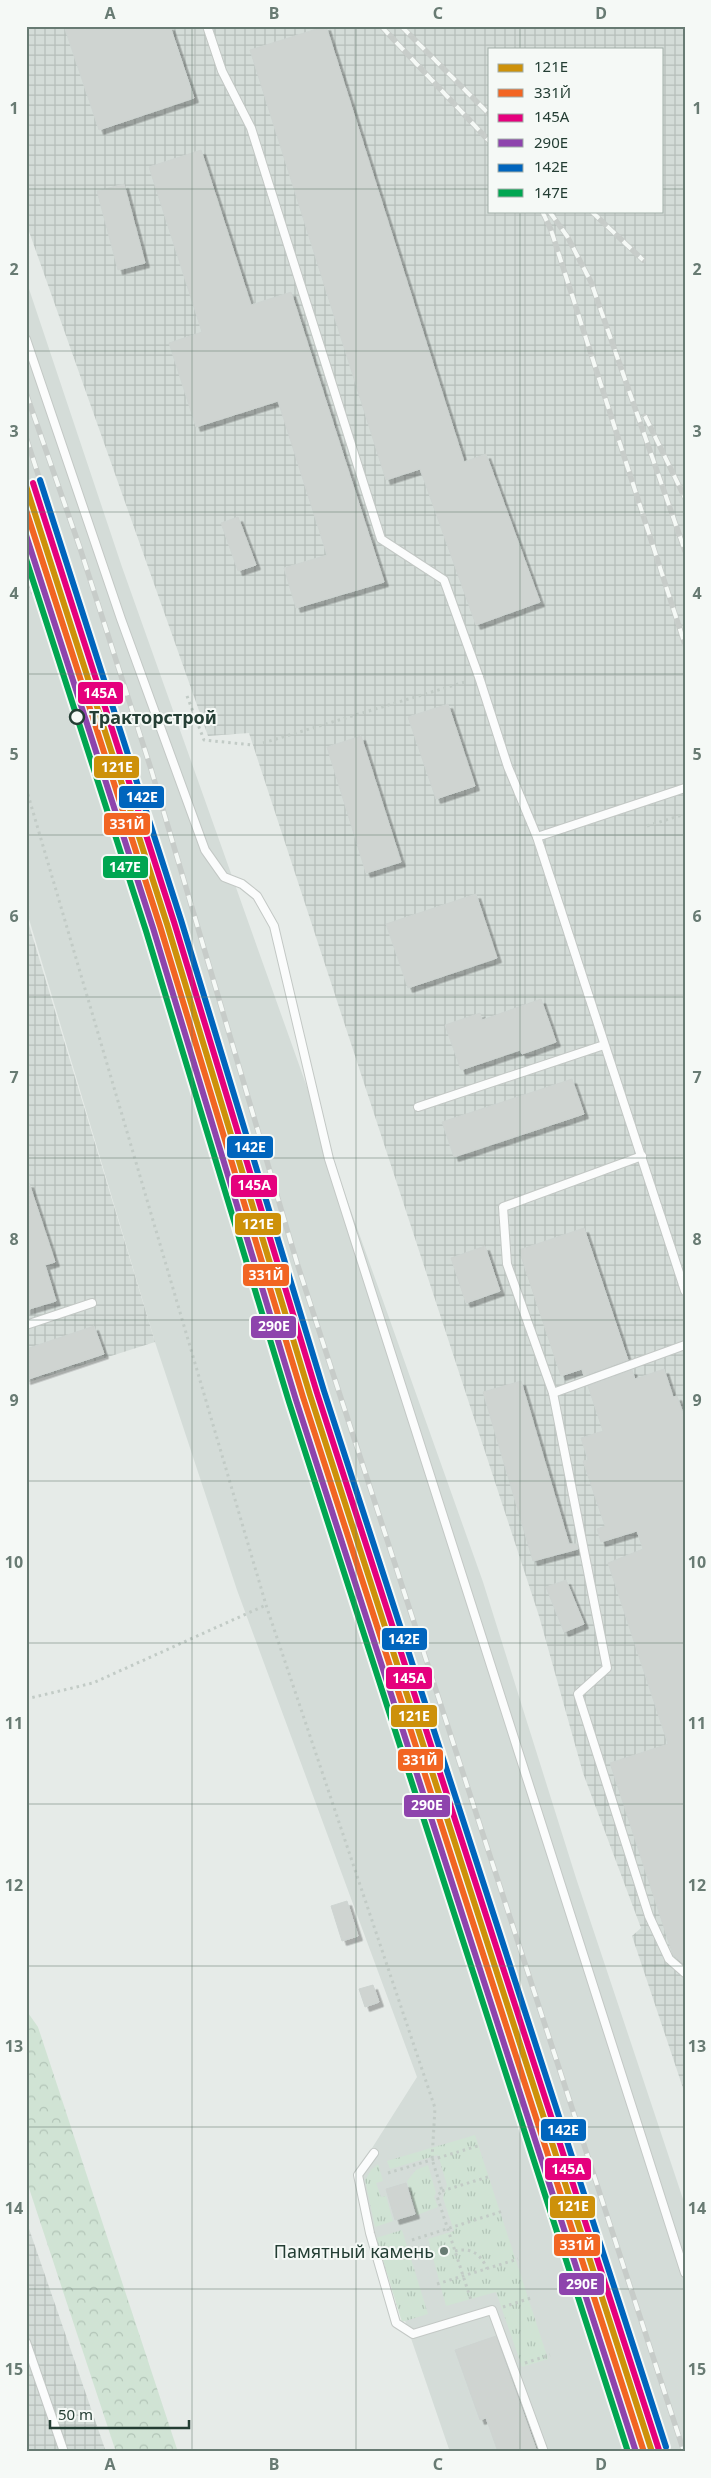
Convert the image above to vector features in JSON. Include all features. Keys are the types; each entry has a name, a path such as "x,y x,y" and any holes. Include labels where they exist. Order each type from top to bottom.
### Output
{"lane":[{"path":"207,26 222,72 251,128 381,539 444,580 479,677 508,768 537,838 685,1290"},
{"path":"26,340 124,628 205,850 224,877 242,884 257,896 274,926 329,1159 685,2273"},
{"path":"537,838 685,788"},
{"path":"418,1107 604,1045"},
{"path":"642,1156 503,1207 506,1264 553,1393 607,1668 578,1694 649,1916 669,1959 685,1973"},
{"path":"26,1325 92,1303"},
{"path":"553,1393 685,1345"},
{"path":"374,2153 358,2176 370,2233 396,2323 413,2334 492,2310 544,2452"},
{"path":"26,2342 64,2452"}],"path":[{"path":"26,551 28,557 26,572 33,595"},
{"path":"263,743 479,677"},
{"path":"188,696 204,740 253,745"},
{"path":"26,788 266,1605 435,2108 432,2159 442,2191"},
{"path":"647,826 685,814"},
{"path":"26,1699 94,1682 266,1605"},
{"path":"388,2172 481,2144"},
{"path":"471,2300 437,2196 442,2191 491,2176"},
{"path":"412,2240 503,2211"},
{"path":"455,2251 468,2249 474,2251 484,2262 486,2269"},
{"path":"437,2284 518,2259"},
{"path":"499,2309 531,2298"},
{"path":"519,2366 550,2355"}],"shaded area":[{"path":"26,26 685,26 685,2094 632,1936 641,1928 583,1773 539,1616 249,733 208,736 26,223"},
{"path":"26,280 122,567 483,1582 576,1878 685,2205 685,2452 450,2452 355,2175 417,2077 237,1590 155,1342 26,909"},
{"path":"26,915 155,1342 26,1383"},
{"path":"26,2220 106,2452 26,2452"}],"green space":[{"path":"26,2010 38,2027 178,2452 116,2452 26,2179"},
{"path":"475,2135 548,2359 522,2367 496,2292 446,2306 428,2239 454,2231 443,2198 447,2185 438,2155 390,2169 387,2161"},
{"path":"378,2164 383,2181 376,2183 381,2197 386,2196 393,2221 375,2227 365,2180 371,2170"},
{"path":"428,2165 436,2193 434,2197 438,2207 417,2215 407,2181 416,2170"},
{"path":"402,2230 428,2314 402,2322 376,2238"}],"building":[{"path":"64,26 170,26 194,98 99,130"},
{"path":"326,26 464,462 486,454 540,602 476,625 420,469 386,480 250,50"},
{"path":"201,150 251,305 291,292 384,582 296,608 284,568 327,555 278,401 196,427 169,343 202,332 149,167"},
{"path":"124,184 145,263 118,270 97,191"},
{"path":"238,517 256,565 238,571 221,523"},
{"path":"448,704 475,786 436,799 408,717"},
{"path":"361,736 401,862 366,873 327,747"},
{"path":"476,894 497,958 408,988 386,924"},
{"path":"541,999 556,1042 522,1054 520,1050 461,1070 445,1025 480,1013 482,1020"},
{"path":"572,1079 584,1114 454,1157 442,1122"},
{"path":"29,1183 55,1262 45,1265 56,1301 26,1310 26,1184"},
{"path":"584,1228 628,1360 584,1376 582,1369 561,1376 519,1250"},
{"path":"485,1246 500,1291 466,1303 451,1258"},
{"path":"94,1326 104,1354 26,1380 26,1349"},
{"path":"664,1369 673,1397 677,1396 685,1419 685,1965 673,1955 610,1763 668,1744 608,1563 643,1549 637,1531 601,1542 597,1529 605,1526 583,1461 588,1460 581,1438 603,1431 588,1386 632,1370 635,1379"},
{"path":"521,1381 569,1544 577,1544 578,1549 533,1561 483,1392"},
{"path":"566,1580 584,1624 564,1632 546,1587"},
{"path":"347,1901 358,1936 342,1941 331,1906"},
{"path":"373,1985 379,2002 365,2007 359,1989"},
{"path":"406,2183 415,2214 395,2220 386,2189"},
{"path":"496,2336 537,2452 498,2452 486,2418 480,2420 455,2350"}],"railway":[{"path":"381,26 488,140"},
{"path":"401,26 488,113"},
{"path":"542,212 551,230 685,645"},
{"path":"550,212 567,236 591,282 685,551"},
{"path":"592,212 643,260"},
{"path":"26,393 80,548 151,769 297,1263 684,2452"},
{"path":"645,416 685,498"},
{"path":"26,437 179,912 315,1369 669,2452"}],"transit line":[{"name":"142Е","path":"40,480 181,920 324,1391 666,2447"},
{"name":"145А","path":"33,483 174,922 317,1393 659,2450"},
{"name":"121Е","path":"26,486 167,924 310,1395 652,2452"},
{"name":"331Й","path":"26,510 160,926 303,1397 644,2452"},
{"name":"290Е","path":"26,535 153,928 296,1400 636,2452"},
{"name":"147Е","path":"26,559 146,931 289,1402 628,2452"}],"place":[{"name":"Тракторстрой","path":"77,717"},
{"name":"Памятный камень","path":"444,2251"}]}
